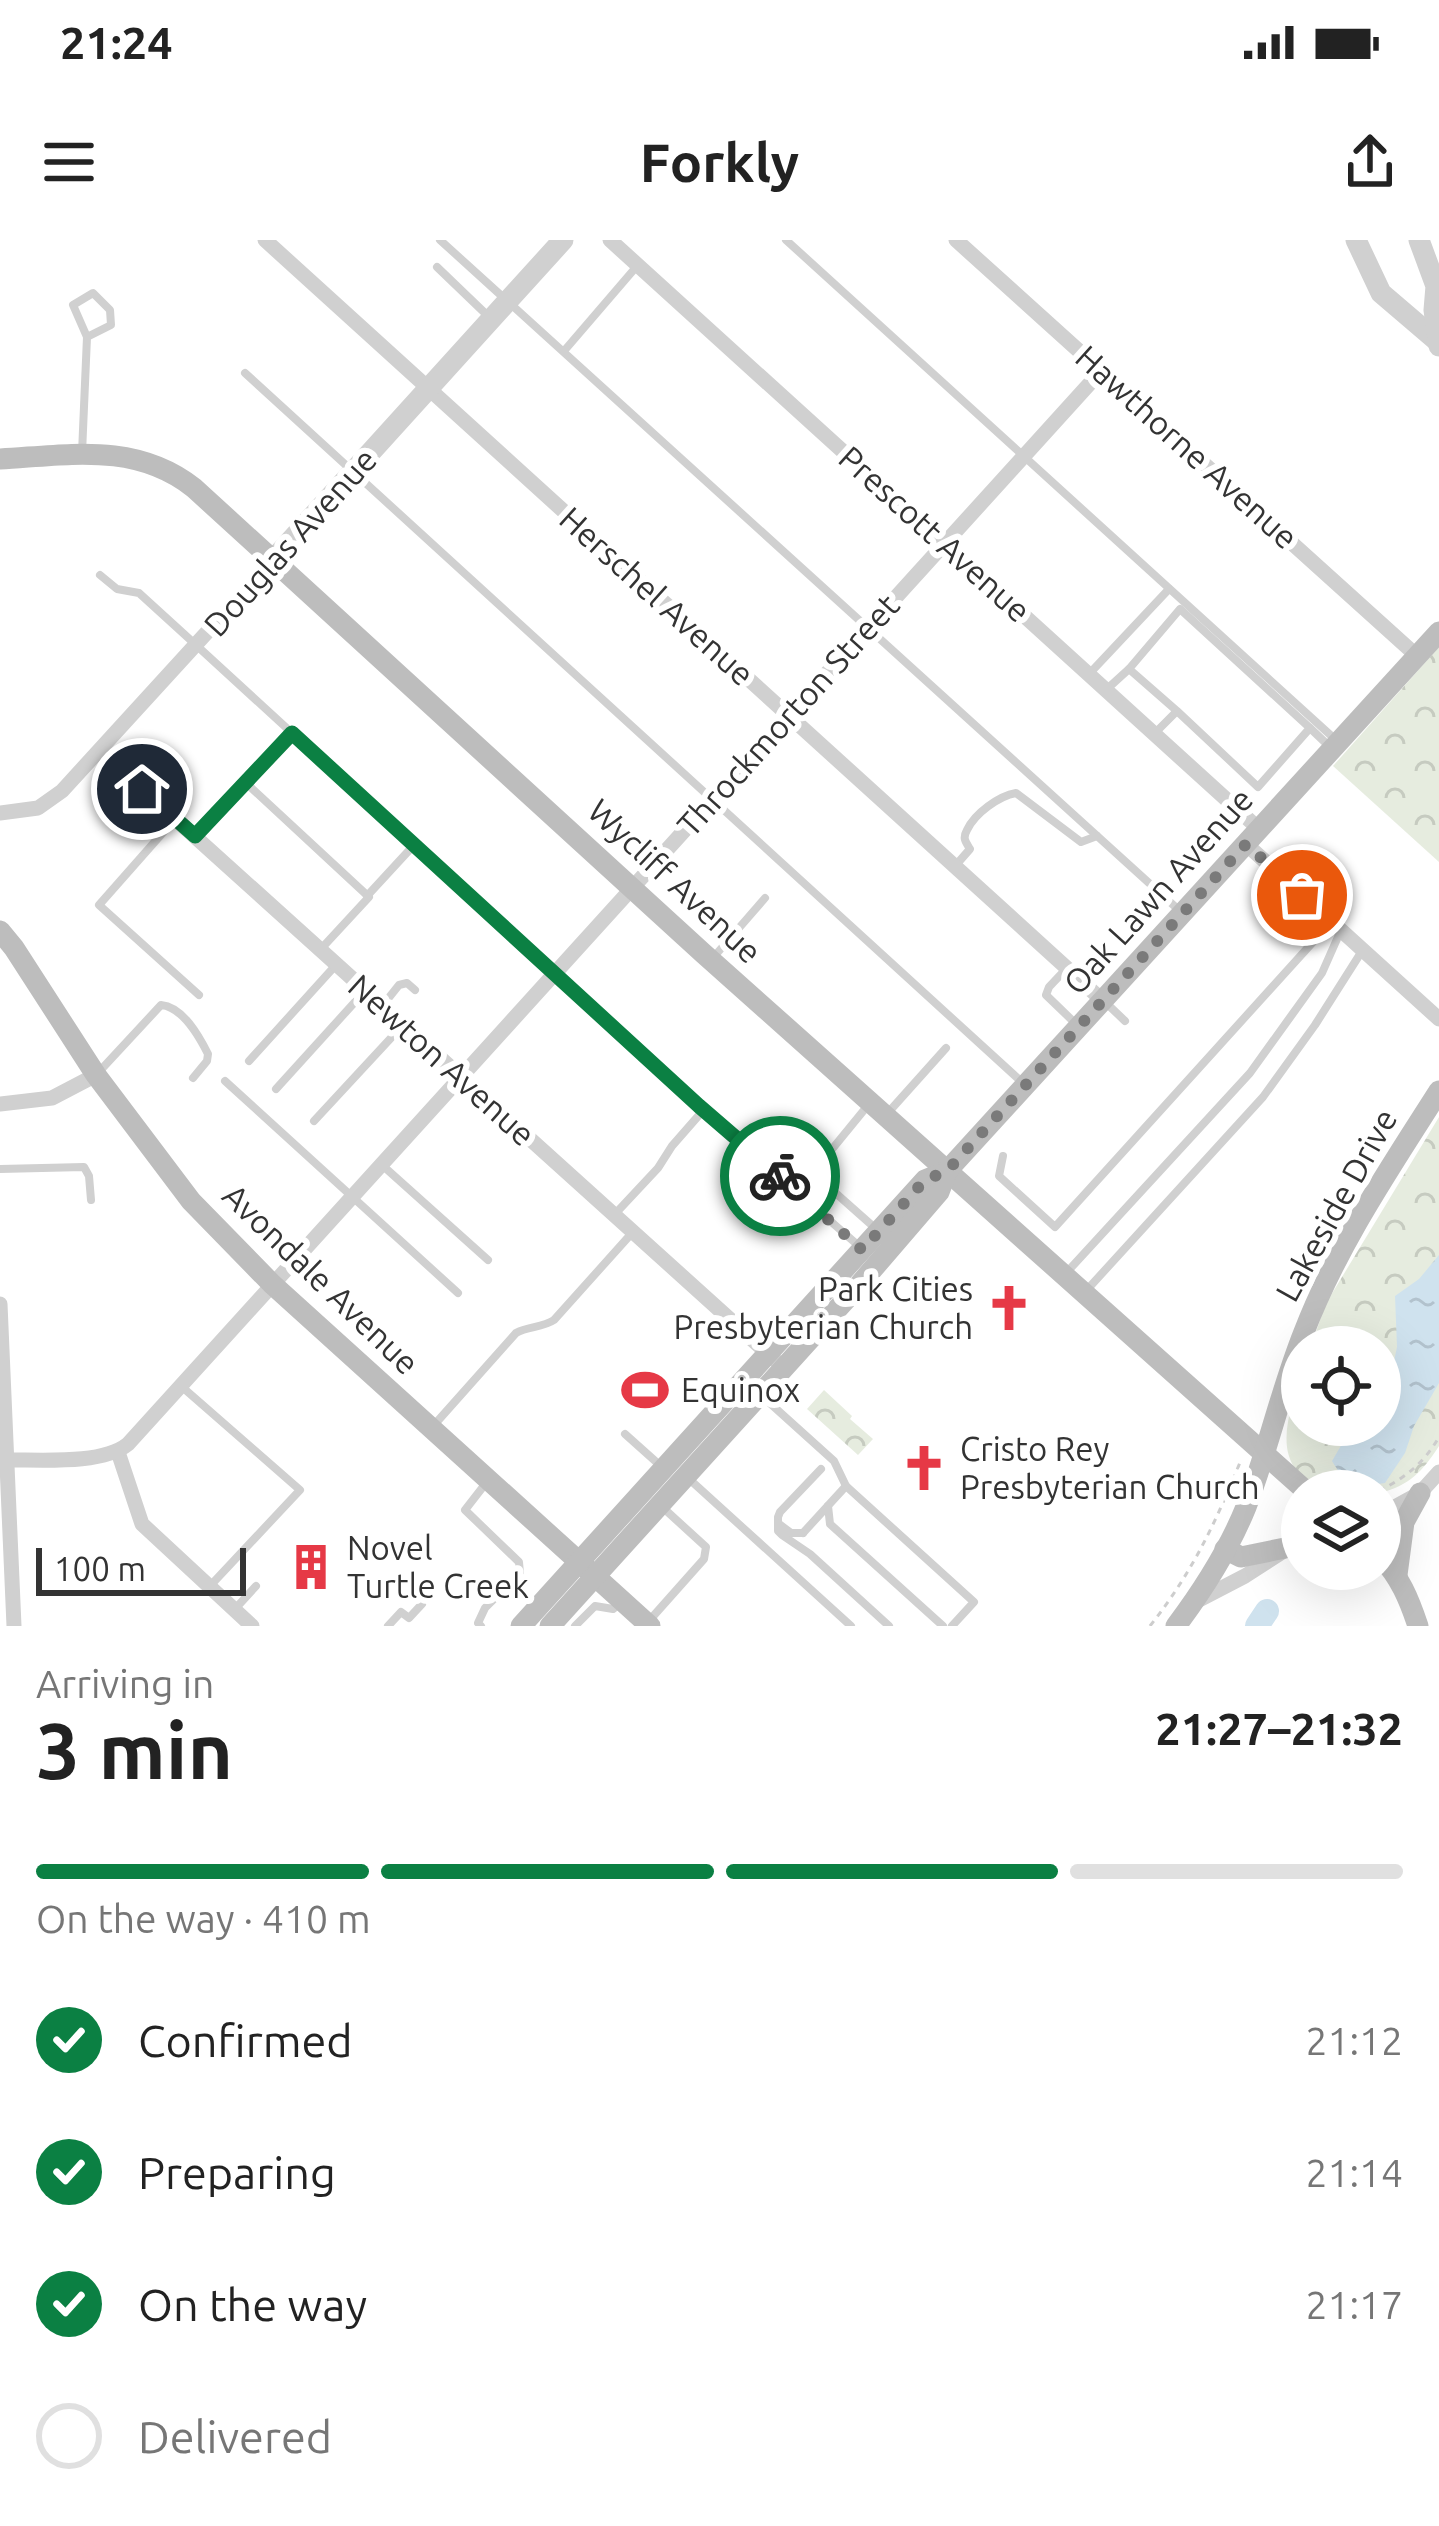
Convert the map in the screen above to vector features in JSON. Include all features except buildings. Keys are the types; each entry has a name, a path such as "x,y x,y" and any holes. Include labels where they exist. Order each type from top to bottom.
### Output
{"main road":[{"name":"Wycliff Avenue","path":"0,459 82,454 134,457 166,468 194,488 711,960 1282,1470"},
{"name":"Oak Lawn Avenue","path":"552,1625 587,1569 776,1361 939,1192 947,1171 1439,632"},
{"name":"Avondale Avenue","path":"0,932 96,1075 191,1201 272,1284 649,1624"},
{"name":"Lakeside Drive","path":"1183,1616 1244,1512 1324,1285 1439,1090"},
{"name":"Oak Lawn Avenue","path":"776,1361 879,1231 925,1180 947,1171"},
{"name":"Oak Lawn Avenue","path":"521,1626 659,1505 675,1472"},
{"path":"1401,1544 1404,1522 1420,1493"},
{"path":"1225,1549 1241,1557 1281,1548"},
{"path":"1401,1582 1418,1626"}],"street":[{"name":"Herschel Avenue","path":"265,240 1102,1000"},
{"name":"Douglas Avenue","path":"0,813 49,803 100,752 563,240"},
{"name":"Prescott Avenue","path":"610,240 1154,734 1336,926 1439,1018"},
{"name":"Hawthorne Avenue","path":"956,240 1417,656"},
{"path":"1356,240 1381,293 1438,343"},
{"path":"1419,240 1436,286 1438,343"},
{"path":"1392,305 1417,303 1436,286"},
{"name":"Throckmorton Street","path":"118,1452 1102,370"},
{"name":"Newton Avenue","path":"100,752 776,1361"},
{"path":"0,1104 52,1098 96,1075"},
{"path":"0,1304 3,1460 14,1626"},
{"path":"3,1460 118,1452 142,1524 252,1626"},
{"path":"1401,1503 1420,1493 1439,1472"},
{"path":"1183,1616 1281,1554"}],"lane":[{"path":"440,240 1182,914"},
{"path":"786,240 1335,745"},
{"path":"564,351 638,265"},
{"path":"437,267 491,320"},
{"path":"82,454 88,337 73,305 93,293 110,310 111,325 88,337"},
{"path":"245,374 1025,1085"},
{"path":"100,575 117,589 139,593 862,1250"},
{"path":"1089,674 1169,589"},
{"path":"1106,690 1180,609 1310,728 1335,745"},
{"path":"1129,669 1258,787 1310,728"},
{"path":"1154,734 1177,711"},
{"path":"195,836 292,733"},
{"path":"244,782 367,896"},
{"path":"955,866 970,850 967,830 1004,795 1016,793 1081,842 1097,836"},
{"path":"176,819 99,905 199,995"},
{"path":"320,950 414,845"},
{"path":"711,960 765,898"},
{"path":"1003,1156 999,1176 1054,1227 1336,926"},
{"path":"1063,1276 1250,1073 1322,974 1336,926"},
{"path":"1083,1294 1263,1097 1363,950"},
{"path":"249,1060 336,964"},
{"path":"1067,968 1046,995 1078,1027"},
{"path":"382,1006 399,985 407,983 415,990"},
{"path":"276,1089 365,991"},
{"path":"1102,1000 1125,1022"},
{"path":"96,1075 166,1004 193,1028 208,1054 193,1078"},
{"path":"314,1121 403,1025"},
{"path":"797,1192 946,1048"},
{"path":"226,1081 458,1293"},
{"path":"614,1215 658,1168 700,1114 699,1106"},
{"path":"381,1164 488,1259"},
{"path":"0,1169 84,1167 91,1201"},
{"path":"813,1173 879,1231"},
{"path":"431,1428 516,1334 554,1320 632,1232"},
{"path":"181,1386 300,1490 209,1587"},
{"path":"752,1387 834,1461 846,1486 974,1602 952,1626"},
{"path":"626,1434 850,1626"},
{"path":"821,1469 780,1511 778,1531 889,1626"},
{"path":"481,1626 485,1608 520,1573 519,1562 465,1510 488,1480"},
{"path":"779,1524 791,1533 803,1533 846,1486"},
{"path":"649,1624 704,1559 706,1547 659,1505"},
{"path":"827,1506 830,1524 943,1626"},
{"path":"803,1533 810,1554"},
{"path":"234,1610 256,1586"},
{"path":"575,1626 595,1606 613,1609 623,1601"},
{"path":"388,1626 401,1612 409,1618 422,1604"}],"path":[{"path":"1401,1480 1428,1455 1439,1437"},
{"path":"1150,1626 1201,1552 1241,1461"}],"green space":[{"path":"1439,647 1439,862 1333,766"},
{"path":"1439,1117 1439,1446 1401,1485 1401,1470 1296,1470 1291,1460 1287,1446 1401,1446 1401,1326 1318,1326 1325,1305"},
{"path":"824,1390 873,1439 858,1455 807,1409"}],"water":[{"path":"1439,1255 1439,1383 1394,1470 1338,1470 1332,1461 1341,1446 1401,1446 1401,1326 1396,1326 1395,1296 1419,1279"}],"waterway":[{"path":"1257,1626 1267,1611"}],"way so far":[{"path":"780,1176 862,1250 925,1180 947,1171 1246,844 1302,895"}],"place":[{"name":"Park Cities Presbyterian Church","path":"1009,1308"},
{"name":"Equinox","path":"645,1390"},
{"name":"Cristo Rey Presbyterian Church","path":"924,1468"},
{"name":"Novel Turtle Creek","path":"311,1567"}],"route":[{"path":"142,789 195,836 292,733 780,1176"}]}
